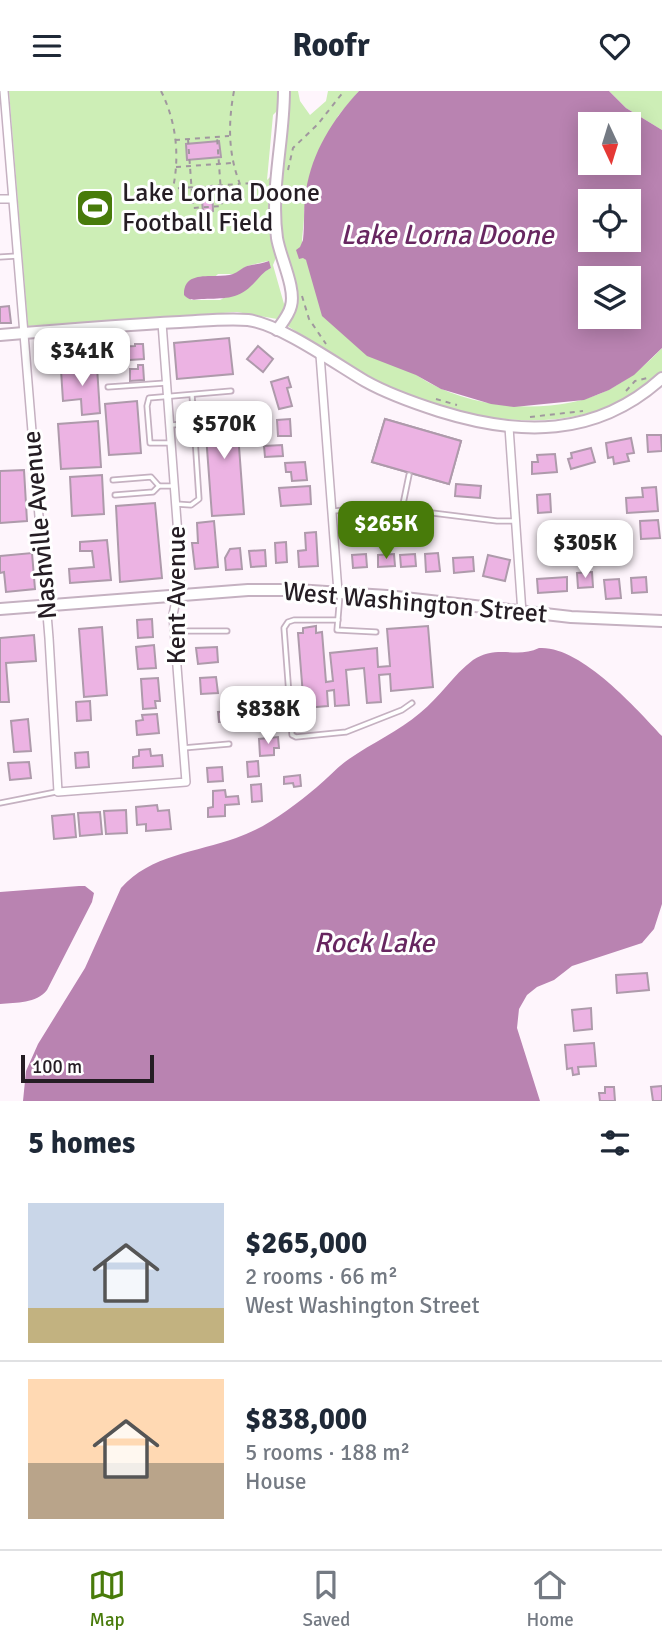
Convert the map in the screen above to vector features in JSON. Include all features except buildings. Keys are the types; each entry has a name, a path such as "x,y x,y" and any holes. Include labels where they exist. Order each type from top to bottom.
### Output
{"street":[{"name":"Nashville Avenue","path":"4,91 46,605 58,792"},
{"path":"278,330 291,306 292,292 281,259 275,206 285,91"},
{"path":"0,199 12,199"},
{"path":"0,335 162,323 250,320 278,330 370,384 415,403 509,427 565,426 594,419 625,406 657,378"},
{"name":"Kent Avenue","path":"58,792 186,782 173,615 181,575 162,323"},
{"path":"320,355 339,592"},
{"path":"509,427 522,613"},
{"name":"West Washington Street","path":"0,609 248,590 339,592 522,613 662,621"}],"lane":[{"path":"0,257 17,256"},
{"path":"108,387 166,383"},
{"path":"171,443 150,443 146,406 149,398 231,391"},
{"path":"176,504 191,505 199,499 192,395"},
{"path":"170,425 194,423"},
{"path":"402,509 409,475"},
{"path":"113,479 150,477 159,486 174,486"},
{"path":"114,495 153,492 159,486"},
{"path":"332,511 384,507 497,521 515,520"},
{"path":"339,592 337,630 376,632"},
{"path":"338,620 293,620 284,628 292,735 296,737 346,732 402,710 412,703"},
{"path":"174,631 227,631"},
{"path":"183,748 229,744"},
{"path":"0,803 58,792"}],"path":[{"path":"161,91 169,108 175,140 176,167 172,189"},
{"path":"234,91 230,135 233,163 240,184"},
{"path":"286,180 293,148 318,124 344,91"},
{"path":"175,140 230,135"},
{"path":"188,139 194,208 222,206 217,137"},
{"path":"176,167 233,163"},
{"path":"138,191 273,182"},
{"path":"301,292 309,319 323,341 331,348"},
{"path":"640,387 657,378"},
{"path":"633,393 624,397 627,388 635,381 657,378"},
{"path":"432,400 436,398 459,407"},
{"path":"524,419 568,411 588,412"}],"green space":[{"path":"9,91 281,91 281,107 273,115 267,180 274,173 277,255 273,265 284,304 288,298 283,316 277,319 237,312 28,326","holes":["268,261 271,268 261,273 254,283 220,300 190,300 218,274 235,274 247,266"]},
{"path":"287,91 298,91 300,101 310,115 326,101 328,91 359,91 338,116 304,210 304,258 418,376 461,396 512,406 537,406 586,399 608,390 637,371 662,348 662,371 633,395 605,408 546,420 515,420 455,410 397,390 354,368 286,325 292,317 280,211 287,133"},
{"path":"609,91 662,91 662,130 641,117 641,112 633,112"}],"water":[{"name":"Lake Lorna Doone","path":"359,91 609,91 633,112 578,112 578,175 641,175 641,117 662,130 662,348 634,375 609,390 584,400 514,407 491,404 441,389 416,375 367,356 322,316 306,260 299,259 296,250 303,240 305,197 313,163 332,125"},
{"path":"269,261 271,268 240,294 196,300 184,295 185,286 195,278 227,275 247,266"},
{"name":"Rock Lake","path":"539,648 555,650 589,667 622,695 662,736 662,904 654,929 642,943 572,966 527,995 519,1009 517,1028 540,1101 23,1101 26,1071 38,1044 85,968 121,888 133,877 160,861 247,834 279,816 308,795 345,762 420,713 473,660 490,653 523,652"},
{"path":"85,886 94,893 92,902 47,990 32,1000 0,1004 0,892"}],"place":[{"name":"Lake Lorna Doone Football Field","path":"95,208"}]}
